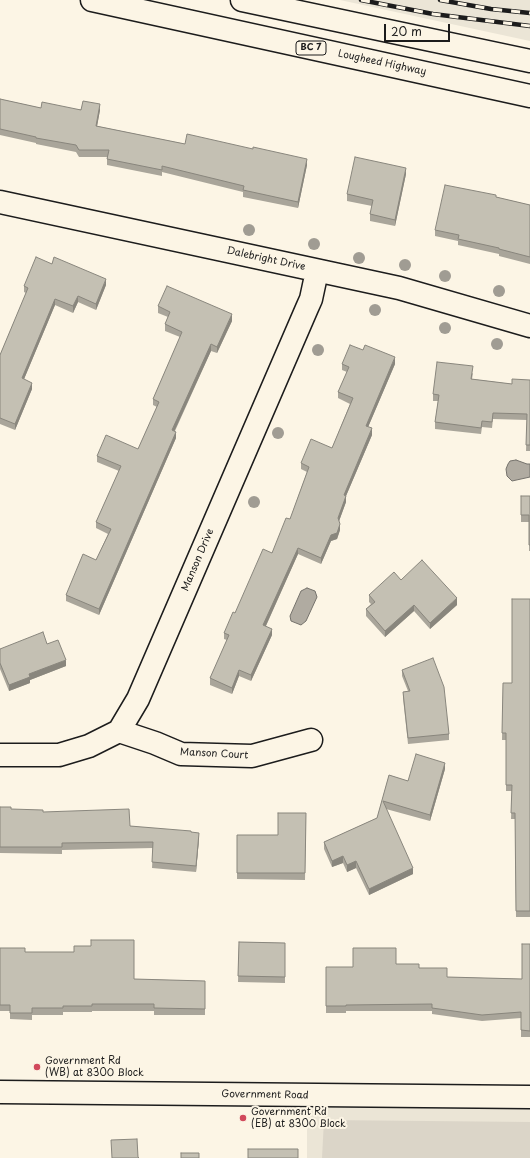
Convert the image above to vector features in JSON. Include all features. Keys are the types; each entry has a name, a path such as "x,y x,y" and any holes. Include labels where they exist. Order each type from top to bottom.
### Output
{"street":[{"name":"Lougheed Highway","path":"92,0 530,96"},
{"path":"242,0 530,61"},
{"name":"Dalebright Drive","path":"0,202 399,288 530,326"},
{"name":"Manson Drive","path":"119,731 138,699 311,299 317,271"},
{"path":"0,755 59,755 89,746 119,731"},
{"name":"Manson Court","path":"119,731 181,754 252,756 311,740"},
{"name":"Government Road","path":"0,1092 530,1097"}],"shaded area":[{"path":"340,0 530,0 530,41"},
{"path":"516,460 530,464 530,477 512,481 507,476 506,469 508,464 510,461"},
{"path":"307,588 315,591 317,597 306,621 301,625 291,621 290,616 301,591"},
{"path":"307,1107 530,1109 530,1158 307,1158"},
{"path":"324,1120 530,1122 530,1158 322,1158"}],"building":[{"path":"0,99 41,108 42,102 81,110 83,101 100,104 96,126 185,144 187,134 253,149 253,147 307,159 298,202 243,190 244,186 162,166 162,170 107,159 109,150 79,150 76,145 36,138 0,129"},
{"path":"355,157 406,168 395,220 370,214 373,200 347,194"},
{"path":"445,185 496,195 496,197 530,205 530,257 499,248 458,239 459,235 435,230"},
{"path":"36,257 52,264 54,257 106,279 96,304 78,296 73,306 55,299 22,378 32,383 15,424 0,418 0,355 28,288 24,286"},
{"path":"167,286 232,314 217,347 211,344 172,430 176,432 99,609 66,595 83,554 96,560 111,529 96,522 121,466 97,456 106,435 138,449 159,402 153,399 182,332 165,324 170,312 158,306"},
{"path":"350,345 363,350 365,345 395,357 366,426 372,428 344,495 346,496 338,518 340,524 337,533 331,535 321,558 298,548 263,625 272,629 251,675 239,670 232,688 210,678 229,635 224,633 233,612 235,613 263,549 272,553 286,518 290,519 309,467 301,463 311,439 332,448 353,398 338,392 349,367 342,364"},
{"path":"437,362 473,366 471,379 512,384 512,379 530,380 530,445 526,445 527,414 493,413 492,422 482,421 481,428 435,422 439,395 433,394"},
{"path":"521,496 530,496 530,545 529,515 521,515"},
{"path":"422,560 457,598 430,623 414,605 385,631 366,609 375,602 369,595 394,572 401,580"},
{"path":"512,599 530,599 530,911 516,911 515,813 511,813 512,785 506,785 506,733 502,733 503,683 512,683"},
{"path":"43,632 47,644 58,640 66,660 29,674 30,677 9,685 0,663 0,649"},
{"path":"433,658 444,687 449,734 408,738 403,692 410,691 402,670"},
{"path":"416,754 445,763 430,815 383,801 413,868 369,889 356,861 347,865 343,856 332,861 324,842 377,818 389,775 408,781"},
{"path":"0,807 11,807 11,809 43,810 43,812 129,809 130,826 199,833 196,866 152,862 153,842 62,843 62,847 0,847"},
{"path":"278,813 306,813 305,873 237,873 237,835 278,835"},
{"path":"91,940 134,940 134,979 205,981 205,1009 154,1008 154,1004 92,1004 92,1006 63,1006 63,1008 32,1008 32,1013 10,1013 10,1005 0,1005 0,948 25,948 25,952 74,952 74,946 91,946"},
{"path":"239,942 285,943 285,977 238,976"},
{"path":"522,944 530,944 530,1031 521,1030 521,1012 482,1015 432,1008 432,1004 326,1006 326,967 353,967 353,948 396,948 396,964 419,964 419,968 447,968 447,977 522,979"},
{"path":"137,1139 139,1158 112,1158 111,1140"},
{"path":"248,1149 298,1149 298,1158 248,1158"},
{"path":"181,1153 199,1153 199,1158 181,1158"}],"railway":[{"path":"361,0 433,14 530,26"},
{"path":"440,0 491,9 530,13"}],"place":[{"name":"Government Rd (WB) at 8300 Block","path":"37,1067"},
{"name":"Government Rd (EB) at 8300 Block","path":"243,1118"}]}
